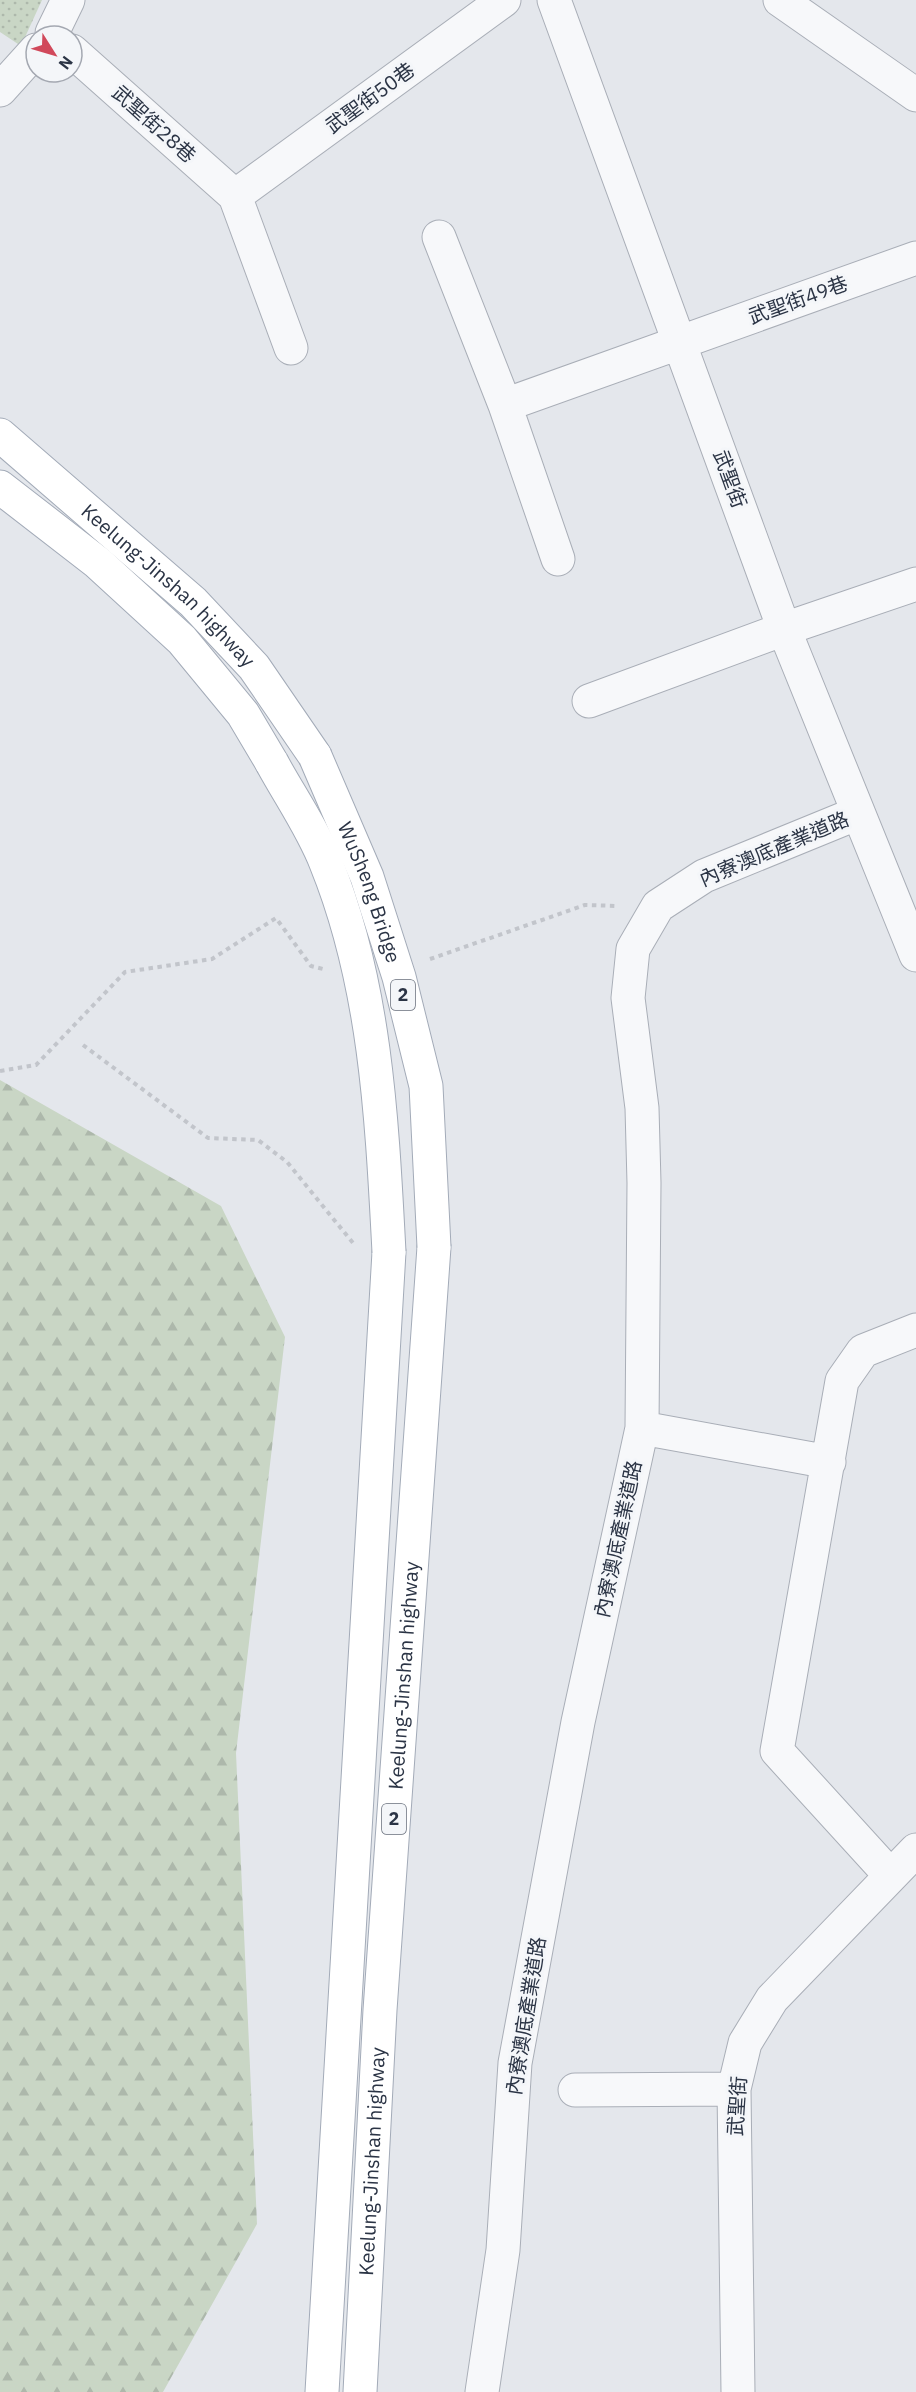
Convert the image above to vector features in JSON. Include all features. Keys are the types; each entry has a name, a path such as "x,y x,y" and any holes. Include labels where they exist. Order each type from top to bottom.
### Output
{"main road":[{"name":"Keelung-Jinshan highway","path":"0,435 193,602 254,667 315,756"},
{"name":"Keelung-Jinshan highway","path":"0,487 98,562 182,640 243,714 272,763"},
{"name":"WuSheng Bridge","path":"315,756 367,877 399,977 426,1086 434,1247"},
{"name":"WuSheng Bridge","path":"272,763 326,862 357,959 381,1106 388,1265"},
{"name":"Keelung-Jinshan highway","path":"360,2392 380,2010 434,1247"},
{"name":"Keelung-Jinshan highway","path":"322,2392 388,1265"}],"street":[{"path":"59,24 68,0"},
{"name":"武聖街50巷","path":"236,196 504,0"},
{"name":"武聖街","path":"554,0 681,342 784,629 916,955"},
{"path":"780,0 916,95"},
{"name":"武聖街28巷","path":"84,67 236,196"},
{"path":"0,90 24,68"},
{"path":"236,196 291,348"},
{"path":"439,237 505,405 558,560"},
{"name":"武聖街49巷","path":"505,405 916,258"},
{"path":"589,701 784,629 916,584"},
{"name":"內寮澳底產業道路","path":"482,2392 503,2250 515,2062 578,1722 642,1428 642,1108 628,998 633,949 658,906 704,876 858,813"},
{"path":"890,1875 777,1751 842,1381 863,1351 916,1330"},
{"path":"642,1428 829,1462"},
{"name":"武聖街","path":"738,2392 734,2089 745,2043 772,1999 916,1850"},
{"path":"575,2090 734,2089"}],"path":[{"path":"420,964 461,947 585,905 658,906"},
{"path":"0,1071 36,1065 124,972 212,959 276,918 311,966 333,971"},
{"path":"83,1045 208,1138 258,1140 287,1162 345,1235 388,1265"}],"green space":[{"path":"0,0 42,0 31,24 24,24 24,39 21,46 0,32"},
{"path":"0,1080 221,1206 285,1337 236,1753 257,2224 163,2392 0,2392"}]}
